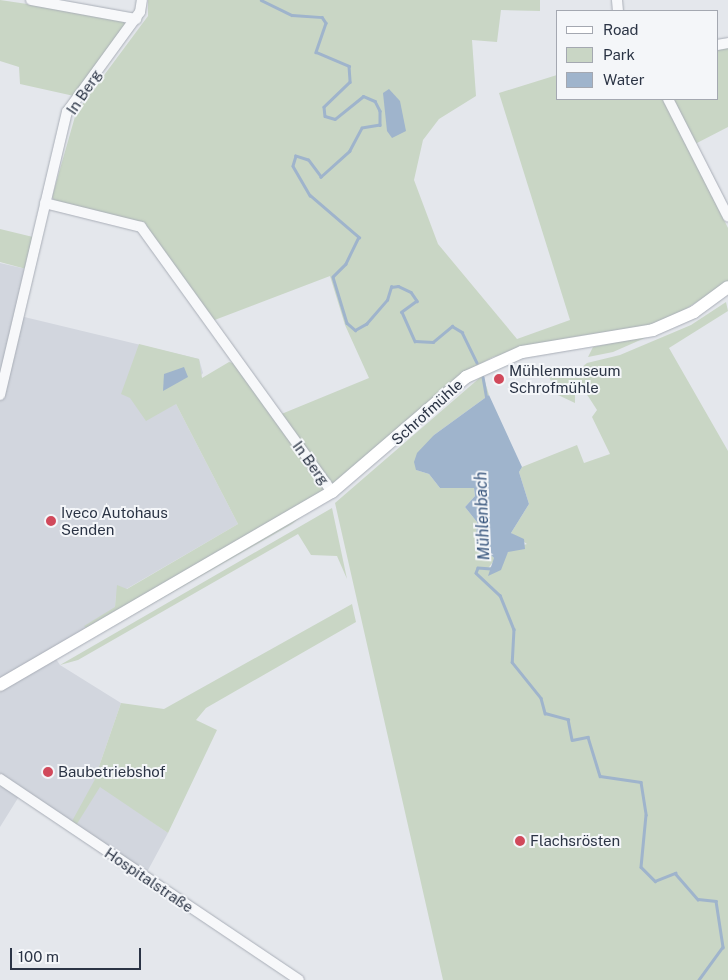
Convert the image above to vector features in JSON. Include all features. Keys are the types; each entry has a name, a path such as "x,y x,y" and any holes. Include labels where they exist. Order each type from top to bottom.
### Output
{"main road":[{"name":"Schrofmühle","path":"332,492 466,376 522,352 653,330 694,312 727,290"},
{"name":"In Berg","path":"0,684 332,492"}],"street":[{"path":"31,0 136,19"},
{"name":"In Berg","path":"0,395 67,112 136,19 142,0"},
{"path":"669,100 728,217"},
{"name":"In Berg","path":"46,203 141,228 332,492"},
{"name":"Hospitalstraße","path":"0,779 299,980"}],"shaded area":[{"path":"0,263 26,269 16,315 199,359 203,373 176,404 238,524 116,595 115,614 50,650 60,665 121,703 94,781 168,833 147,872 23,790 0,827"}],"green space":[{"path":"0,0 122,18 125,24 74,96 20,84 19,67 0,61"},
{"path":"148,0 540,0 540,11 501,10 497,42 472,40 476,96 439,119 423,140 414,180 438,244 517,339 570,320 499,93 556,75 556,100 664,100 728,228 728,282 664,323 567,338 493,357 462,374 340,482 330,485 279,415 369,378 345,325 330,276 212,321 144,225 56,203 52,197 76,113 148,16"},
{"path":"728,46 728,127 695,144 673,100 718,100 718,48"},
{"path":"0,229 33,237 26,269 0,262"},
{"path":"726,302 728,311 669,348 728,451 728,980 443,980 335,503 483,375 489,395 434,435 416,470 429,474 440,488 474,488 475,496 465,507 477,522 476,540 495,559 487,570 513,548 527,544 511,533 529,504 519,472 522,467 577,445 584,463 610,454 592,417 597,410 586,393 575,393 575,403 558,395 548,375 553,368 558,368 558,374 576,372 587,363 620,355 691,325"},
{"path":"654,334 613,352 588,357 593,347"},
{"path":"139,344 199,359 202,378 229,362 237,364 325,491 87,629 84,626 115,607 117,585 127,589 238,524 176,404 146,421 130,398 121,394"},
{"path":"332,508 347,579 337,556 311,555 298,534 78,660 60,665"},
{"path":"304,514 292,524 59,657"},
{"path":"352,604 356,622 206,708 196,720 217,730 168,833 100,787 75,827 71,823 94,781 121,703 164,709"}],"water":[{"path":"389,89 400,101 406,131 392,138 387,131 383,93"},
{"path":"184,367 188,377 163,391 164,374"},
{"path":"489,395 522,467 519,472 529,504 511,533 524,539 525,549 508,552 501,570 488,576 494,558 476,540 477,522 465,507 475,496 474,488 440,488 429,474 416,470 414,462 417,453 434,435"}],"waterway":[{"name":"Mühlenbach","path":"261,0 292,15 322,17 326,23 316,52 349,66 350,82 324,107 325,116 335,119 363,96 375,101 380,111 380,125 362,128 350,151 321,177 308,160 296,156 293,166 310,195 359,237 346,264 333,277 347,323 355,330 366,324 387,300 391,287 398,286 411,292 417,301 402,312 415,341 433,342 452,326 462,332 477,363"},
{"name":"Mühlenbach","path":"483,377 487,400"},
{"name":"Mühlenbach","path":"491,569 478,568 476,573 500,595 514,629 512,662 541,698 545,713 568,719 572,740 588,737 600,776 641,782 646,815 641,867 655,881 675,873 698,899 716,901 723,947 699,980"}],"place":[{"name":"Mühlenmuseum Schrofmühle","path":"499,379"},
{"name":"Iveco Autohaus Senden","path":"51,521"},
{"name":"Baubetriebshof","path":"48,772"},
{"name":"Flachsrösten","path":"520,841"}]}
